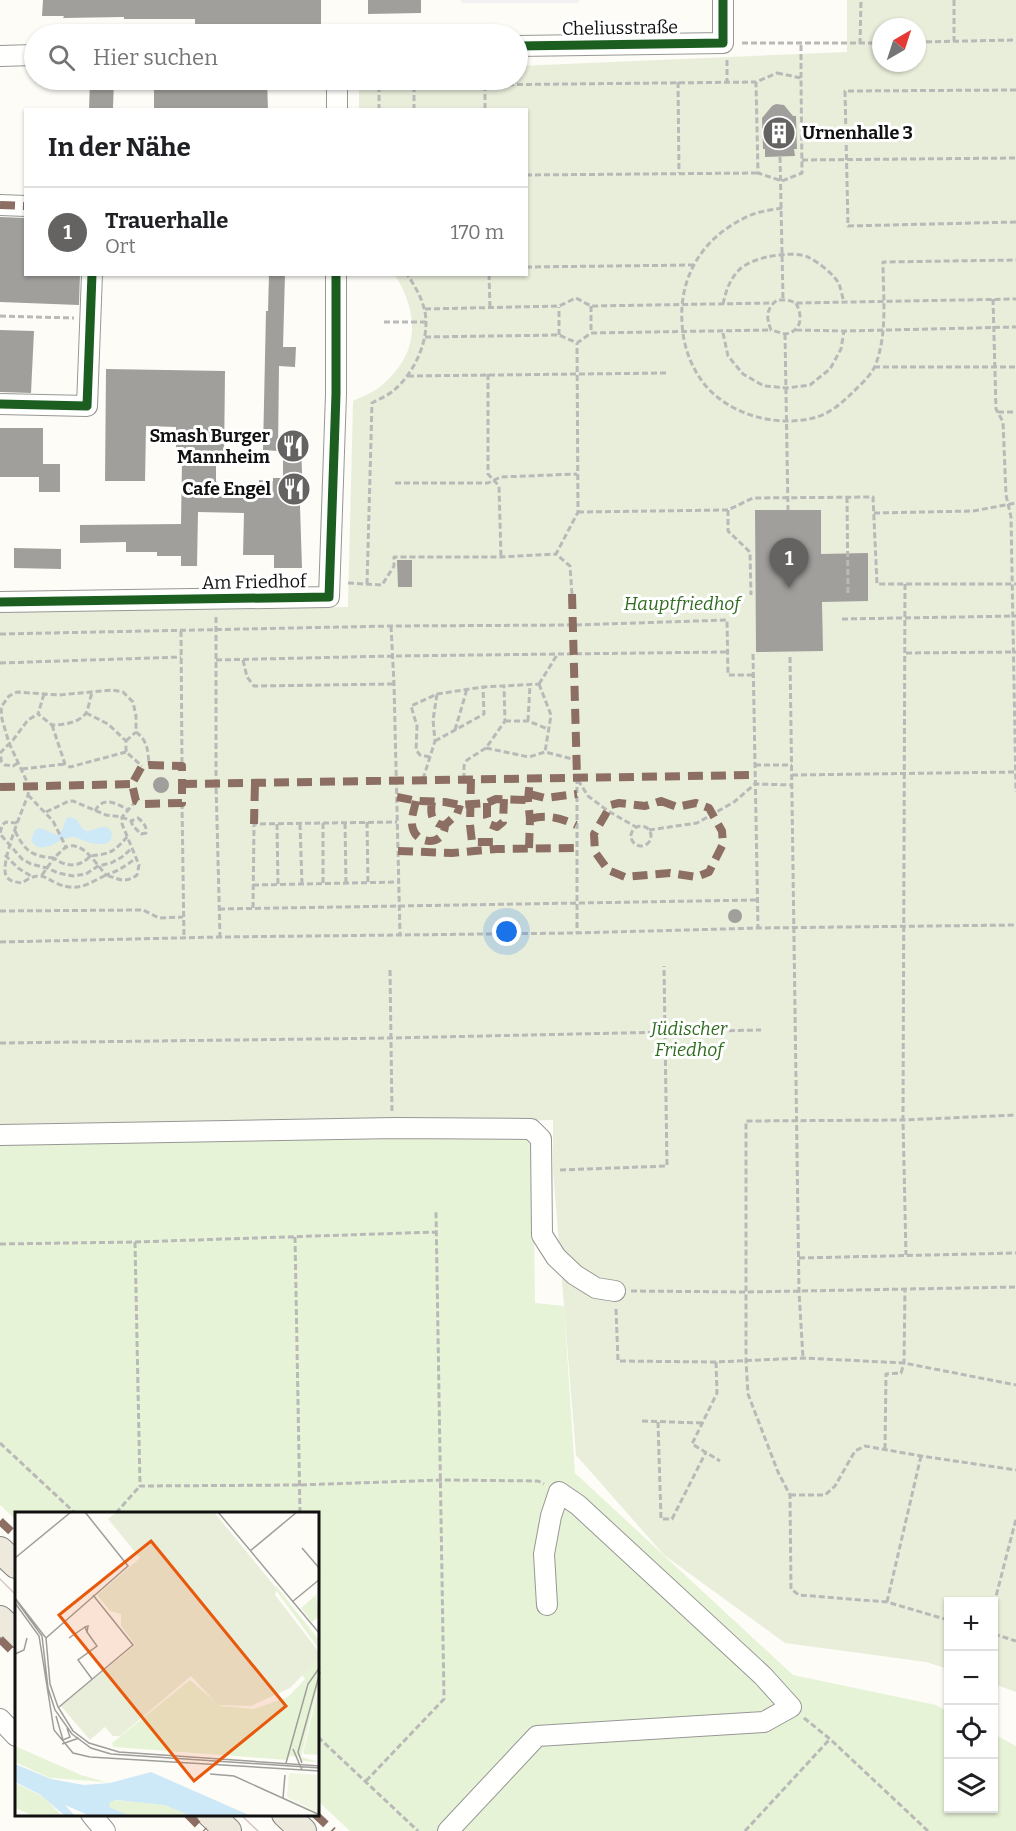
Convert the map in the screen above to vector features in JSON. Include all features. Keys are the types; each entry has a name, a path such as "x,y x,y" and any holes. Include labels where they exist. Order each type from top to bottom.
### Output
{"main road":[{"path":"0,1550 15,1564"},
{"path":"0,1619 15,1633"},
{"path":"211,1816 228,1831"},
{"path":"286,1816 303,1831"}],"street":[{"path":"723,0 723,43"},
{"name":"Cheliusstraße","path":"528,46 723,43"},
{"path":"0,56 24,55"},
{"path":"337,90 337,108"},
{"path":"0,205 24,206"},
{"path":"0,404 87,406 92,276"},
{"name":"Am Friedhof","path":"0,602 329,597 336,394 336,276"},
{"path":"0,1135 395,1128 531,1129 541,1138 542,1234 556,1257 575,1275 596,1288 615,1291"},
{"path":"448,1831 537,1736 764,1722 791,1707 763,1676 578,1505 559,1492 551,1516 544,1554 547,1605"},
{"path":"0,1719 15,1735"},
{"path":"92,1816 105,1831"}],"path":[{"path":"860,44 861,0"},
{"path":"954,0 954,41"},
{"path":"926,42 1016,40"},
{"path":"723,43 872,43"},
{"path":"528,175 758,173 782,181 802,173 801,44"},
{"path":"528,84 756,82 777,73 801,78"},
{"path":"678,82 679,174"},
{"path":"756,82 758,173"},
{"path":"379,90 379,108"},
{"path":"414,90 414,108"},
{"path":"485,90 485,108"},
{"path":"1016,90 845,91 848,226 1016,222"},
{"path":"780,156 783,299"},
{"path":"802,160 1016,158"},
{"path":"782,208 752,214 727,228 707,245 689,272 681,304 683,333 689,359 706,386 729,405 757,418 787,422 819,416 841,404 860,386 874,368 884,330 883,262 1016,260"},
{"path":"723,304 726,287 739,269 759,257 783,255 806,256 823,267 839,283 844,302"},
{"path":"528,267 693,265"},
{"path":"367,584 372,403 392,392 408,376 425,336 425,309 408,276"},
{"path":"489,276 490,309"},
{"path":"425,309 559,306 576,298 591,306 773,303"},
{"path":"771,330 767,310 777,300 783,299 796,303 1016,299"},
{"path":"993,299 996,409 1003,422 1006,495 1011,517 1015,616 1016,792"},
{"path":"795,330 799,326 801,316 796,303"},
{"path":"559,306 559,335"},
{"path":"591,306 591,333"},
{"path":"0,316 91,318"},
{"path":"384,322 426,322"},
{"path":"577,343 591,333 771,330 785,334 795,330 1016,327"},
{"path":"723,332 728,356 743,374 764,386 787,388 810,385 830,369 840,349 844,331"},
{"path":"785,334 788,510"},
{"path":"425,336 559,335 577,343"},
{"path":"556,554 578,512 577,343"},
{"path":"874,368 1016,367"},
{"path":"408,376 668,373"},
{"path":"488,374 488,474 499,486 501,557"},
{"path":"998,412 1016,412"},
{"path":"395,483 488,483 501,477 577,474"},
{"path":"847,497 848,594"},
{"path":"578,512 728,510 753,498 873,497 877,584 1014,584"},
{"path":"874,513 973,511 1016,503"},
{"path":"728,510 729,531 750,552 751,595"},
{"path":"329,583 382,585 394,566 394,557 501,557 556,554 570,566 572,594"},
{"path":"905,585 903,1120 906,1255"},
{"path":"216,600 216,783 220,937"},
{"path":"842,619 1015,616"},
{"path":"0,634 391,626 574,625 727,620 728,675 753,675"},
{"path":"391,626 400,935"},
{"path":"181,631 182,766"},
{"path":"216,660 728,652"},
{"path":"906,653 1015,652"},
{"path":"753,654 758,928"},
{"path":"539,684 557,655"},
{"path":"0,663 181,657"},
{"path":"790,657 799,1292 803,1358"},
{"path":"243,660 246,677 254,686 394,684"},
{"path":"430,757 420,755 416,750 417,726 411,706 437,694 483,687 539,684"},
{"path":"539,684 551,715 545,753"},
{"path":"528,721 530,685"},
{"path":"464,779 464,766 467,760 486,748 505,722 504,686"},
{"path":"435,741 484,714 483,687"},
{"path":"126,741 136,732 136,716 133,702 123,692 112,690 74,695 17,692 9,696 1,707 2,719 9,743 29,786 3,867 5,875 12,882 22,883 32,876 42,875 57,884 72,888 85,886 117,872 136,858"},
{"path":"455,730 467,690"},
{"path":"52,726 70,723 86,713 92,692"},
{"path":"18,763 5,765 1,761 1,752 28,720 38,714 44,694"},
{"path":"423,779 435,741 433,720 437,694"},
{"path":"86,713 108,724 126,741 126,752 142,766"},
{"path":"38,714 52,726 65,764"},
{"path":"505,722 528,721 548,729"},
{"path":"136,732 144,738 148,748 149,765"},
{"path":"486,748 529,757 545,753 576,760"},
{"path":"22,769 65,764 70,767 126,752"},
{"path":"755,765 792,765"},
{"path":"792,775 1016,772"},
{"path":"577,933 577,778 588,796 609,811 636,826 646,826 651,836 650,842 645,846 633,843 630,837 636,826"},
{"path":"649,830 697,823 734,802 755,784 792,785"},
{"path":"28,795 46,812 65,845"},
{"path":"46,812 69,801 106,815 122,817 131,821 141,834 147,833 142,821 138,818 131,821"},
{"path":"95,811 99,804 105,801 127,809"},
{"path":"65,845 80,848 106,875 130,880 137,875 139,865 122,824 122,817 136,801"},
{"path":"182,803 184,938"},
{"path":"18,823 6,822 0,829 0,834 22,859 57,873 73,876 86,874 98,866 111,863 131,849"},
{"path":"367,822 368,883"},
{"path":"253,908 254,824 397,822"},
{"path":"323,823 323,884"},
{"path":"345,823 346,883"},
{"path":"277,824 278,885"},
{"path":"300,824 302,884"},
{"path":"15,830 27,851 75,866 85,862 90,856 116,849 127,837"},
{"path":"42,875 65,845"},
{"path":"5,855 18,868 32,876"},
{"path":"254,885 398,882"},
{"path":"219,909 757,900"},
{"path":"0,911 142,910 159,918 183,917"},
{"path":"0,942 758,928 1016,926"},
{"path":"543,1170 667,1166 664,966"},
{"path":"390,970 392,1117"},
{"path":"0,1043 761,1030"},
{"path":"944,1619 887,1602 799,1595 791,1589 790,1495 778,1472 748,1394 746,1121 903,1120 1016,1115"},
{"path":"366,1781 444,1699 436,1212"},
{"path":"0,1244 436,1232"},
{"path":"295,1237 300,1512"},
{"path":"117,1512 141,1486 135,1242"},
{"path":"799,1258 1016,1254"},
{"path":"1016,1287 799,1292 615,1291 618,1361 716,1362 803,1358 903,1363 1016,1385"},
{"path":"885,1449 886,1374 901,1373 905,1290"},
{"path":"716,1362 717,1394 692,1444 720,1461"},
{"path":"642,1421 703,1423"},
{"path":"658,1422 662,1519 672,1519 706,1452"},
{"path":"0,1443 74,1512"},
{"path":"790,1495 825,1495 835,1486 855,1451 865,1446 1016,1470"},
{"path":"887,1602 921,1456"},
{"path":"141,1486 299,1485 442,1480 538,1481 559,1492"},
{"path":"995,1597 1016,1519"},
{"path":"998,1636 1016,1641"},
{"path":"791,1707 928,1831"},
{"path":"320,1739 418,1831"},
{"path":"745,1831 830,1740"}],"shaded area":[{"path":"461,0 579,0 579,3 461,3"}],"green space":[{"name":"Hauptfriedhof","path":"847,0 1016,0 1016,1692 998,1685 998,1597 944,1597 944,1668 926,1662 785,1643 664,1555 576,1455 553,1170 553,1120 0,1128 0,612 348,607 353,401 374,391 391,377 401,364 412,336 409,306 396,276 528,276 528,108 359,108 359,90 528,90 528,66 847,52"},
{"path":"521,1134 533,1147 535,1303 564,1306 575,1473 793,1675 936,1705 944,1710 944,1813 998,1813 998,1736 1016,1746 1016,1831 350,1831 320,1803 320,1512 15,1512 15,1519 0,1505 0,1143"}],"water":[{"path":"70,817 77,820 86,831 104,827 110,829 111,840 106,844 97,844 73,837 40,847 31,840 35,830 39,828 59,834 66,819"}],"building":[{"path":"43,0 321,0 321,24 195,24 195,19 42,16"},
{"path":"368,0 421,0 421,13 368,14"},
{"path":"90,90 114,90 113,108 89,108"},
{"path":"154,90 267,90 268,108 154,108"},
{"name":"Urnenhalle 3","path":"776,104 784,105 793,116 796,116 797,149 794,149 795,156 765,157 762,118"},
{"path":"0,217 24,218 24,276 80,276 79,305 0,302"},
{"path":"269,276 285,276 283,347 296,347 295,367 279,366 278,451 263,450 266,311 268,311"},
{"path":"0,330 34,331 31,393 0,392"},
{"path":"106,369 225,371 224,462 216,461 216,481 222,490 259,491 259,480 273,481 273,478 283,478 283,438 301,439 302,474 299,475 302,568 274,568 274,555 243,555 244,513 198,512 197,566 181,566 181,556 157,556 157,552 126,552 126,542 80,543 80,525 181,524 182,461 176,461 176,427 146,426 145,481 105,481"},
{"path":"0,428 43,428 43,464 60,464 60,492 39,492 39,477 0,477"},
{"path":"755,510 821,510 821,554 868,553 868,601 822,602 823,651 756,652"},
{"path":"14,548 61,549 61,569 14,568"},
{"path":"397,560 412,560 412,587 398,587"},
{"path":"158,777 164,777 169,785 167,791 158,793 153,788 153,782"},
{"path":"732,909 738,909 742,916 738,923 732,923 728,919 728,913"}],"tram line":[{"path":"0,1579 15,1594"},
{"path":"242,1816 258,1831"}],"marked path":[{"path":"0,205 24,206"},
{"path":"572,594 577,778"},
{"path":"149,765 182,766 182,803 142,804 136,801 132,784 142,766 149,765"},
{"path":"182,784 755,775"},
{"path":"471,779 472,842 493,842 494,849"},
{"path":"529,848 530,779"},
{"path":"254,824 255,782"},
{"path":"0,787 132,784"},
{"path":"529,794 545,798 577,794"},
{"path":"397,797 460,805 487,803 496,799 528,800"},
{"path":"487,803 489,824 497,827 503,822 504,799"},
{"path":"416,801 413,829 420,838 431,841 441,836 445,825 457,814 460,805"},
{"path":"661,801 677,807 696,803 709,808 722,831 723,844 709,872 696,877 670,873 625,877 608,870 595,852 594,834 611,805 619,803 645,806 661,801"},
{"path":"432,802 432,818 437,823 445,825"},
{"path":"530,819 554,818 576,825"},
{"path":"398,851 452,853 497,849 576,848"},
{"path":"0,1521 15,1535"},
{"path":"0,1639 15,1654"},
{"path":"189,1816 204,1831"},
{"path":"317,1816 333,1831"}],"cycle path":[{"path":"528,46 723,43 723,0"},
{"path":"0,404 87,406 92,276"},
{"path":"0,602 329,597 336,394 336,276"}],"place":[{"name":"Urnenhalle 3","path":"779,133"},
{"name":"Smash Burger Mannheim","path":"293,446"},
{"name":"Cafe Engel","path":"294,489"},
{"name":"Trauerhalle","path":"789,588"}],"park label":[{"name":"Jüdischer Friedhof","path":"689,1039"}]}
